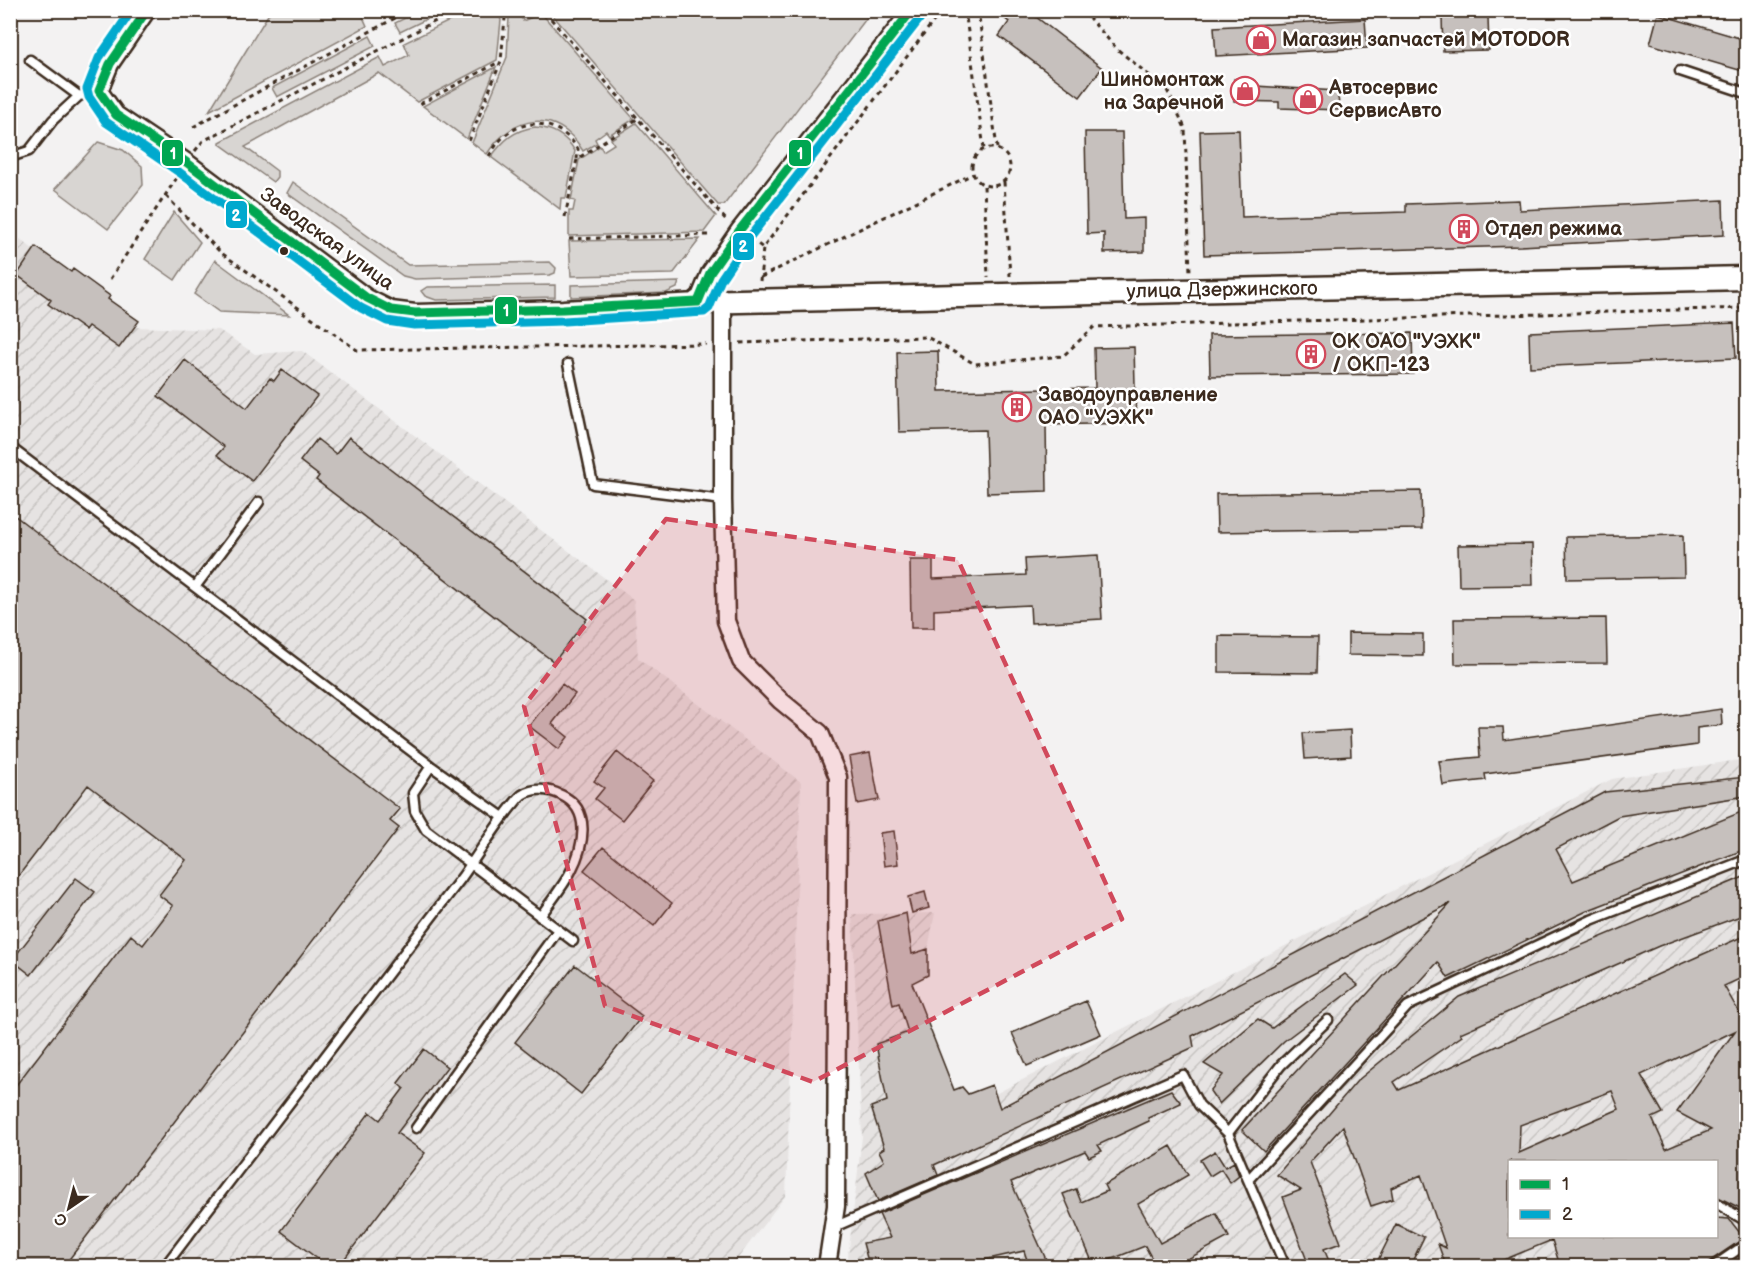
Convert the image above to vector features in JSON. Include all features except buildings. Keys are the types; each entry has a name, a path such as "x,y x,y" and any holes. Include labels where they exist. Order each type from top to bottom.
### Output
{"street":[{"path":"99,91 110,64 147,10"},
{"path":"698,302 710,273 739,231 912,10"},
{"name":"Заводская улица","path":"99,91 116,115 186,162 367,298 391,310 415,313 552,310 698,302"},
{"name":"улица Дзержинского","path":"698,302 1746,278"},
{"path":"723,302 723,500 726,621 741,661 781,701 820,733 838,777 836,1206 827,1266"}],"lane":[{"path":"30,60 79,96"},
{"path":"1680,71 1746,93"},
{"path":"10,157 29,151 53,120 79,96 99,91"},
{"path":"568,364 593,484 723,500"},
{"path":"10,447 431,766 503,817"},
{"path":"195,587 259,502"},
{"path":"431,766 412,794 415,811 426,830 573,941"},
{"path":"165,1266 471,864 503,817 521,795 538,790 550,790 567,798 579,809 583,821 577,857 571,872 540,916"},
{"path":"1248,1180 1408,1006 1591,920 1740,862"},
{"path":"416,1128 558,930"},
{"path":"1228,1133 1281,1065 1328,1020"},
{"path":"833,1228 1183,1075 1198,1105 1228,1133 1285,1266"},
{"path":"1718,1204 1746,1221"},
{"path":"1714,1266 1746,1244"}],"path":[{"path":"193,127 410,10"},
{"path":"110,279 186,162 203,141 457,10"},
{"path":"760,286 763,248 942,10"},
{"path":"965,10 984,149"},
{"path":"978,10 997,148"},
{"path":"1082,10 1117,49 1167,90 1185,128 1191,280"},
{"path":"545,12 722,217 739,231"},
{"path":"469,141 501,61 505,18"},
{"path":"420,104 501,61"},
{"path":"576,159 638,119"},
{"path":"489,156 501,139 510,132 529,124 541,124 554,128 569,137 578,149 566,217"},
{"path":"997,148 1006,154 1011,163 1010,174 1004,182 994,187 984,186 973,174 972,164 976,155 984,149 997,148"},
{"path":"760,277 973,174"},
{"path":"1004,182 1011,286"},
{"path":"984,186 988,287"},
{"path":"166,196 220,252 357,350 927,337 975,364 1063,356 1094,327 1746,308"},
{"path":"569,239 708,236"}],"highlighted area":[{"path":"666,519 958,560 1122,919 813,1082 605,1006 524,706"}],"shaded area":[{"path":"271,10 374,11 363,17 367,26 209,111"},
{"path":"419,11 443,11 400,32 395,23"},
{"path":"470,11 497,11 501,20 497,60 417,102 379,73 245,147 277,171 277,177 273,182 220,144 380,57 385,67 409,55 404,43"},
{"path":"549,11 872,11 724,205 718,205"},
{"path":"519,12 523,21 541,13 634,119 609,135 606,131 595,139 597,143 583,151 561,127 548,122 535,121 522,124 509,131 487,154 472,143 507,57 509,17"},
{"path":"370,36 375,46 277,97 272,88"},
{"path":"496,67 467,139 423,106"},
{"path":"636,123 716,216 704,232 569,236 569,211 573,211 575,201 571,200 579,160 600,146 603,151 614,144 611,139"},
{"path":"527,128 548,129 558,134 575,151 566,198 561,198 560,209 491,157 509,137"},
{"path":"98,142 123,150 142,166 143,185 108,229 55,189"},
{"path":"293,182 408,265 550,262 556,268 555,273 415,279 403,276 287,193"},
{"path":"174,212 200,242 175,280 145,259"},
{"path":"10,231 136,327 219,330 255,354 302,351 634,600 638,658 801,782 786,1195 732,1266 11,1266"},
{"path":"700,239 673,274 571,276 569,241"},
{"path":"215,260 289,315 219,312 194,294"},
{"path":"679,282 677,288 666,293 571,297 571,285"},
{"path":"555,285 555,297 436,300 425,296 421,291 427,287"},
{"path":"1746,759 1746,1266 847,1266 862,1136 852,914 935,913 928,949 928,975 912,983 954,1089 962,1087 968,1094 992,1085 995,1094 1612,779"}],"transit line":[{"name":"2","path":"132,10 99,58 87,89 89,97 106,122 179,172 361,308 387,321 414,325 564,321 704,312 709,308 721,279 749,238 921,17"},
{"name":"1","path":"147,10 110,64 99,91 116,115 186,162 367,298 391,310 415,313 698,302"},
{"name":"1","path":"698,302 710,273 739,231 912,10"}],"place":[{"name":"Магазин запчастей MOTODOR","path":"1261,40"},
{"name":"Шиномонтаж на Заречной","path":"1245,91"},
{"name":"Автосервис СервисАвто","path":"1308,99"},
{"name":"Отдел режима","path":"1464,229"},
{"name":"ОК ОАО \"УЭХК\" / ОКП-123","path":"1311,354"},
{"name":"Заводоуправление ОАО \"УЭХК\"","path":"1017,407"}]}
